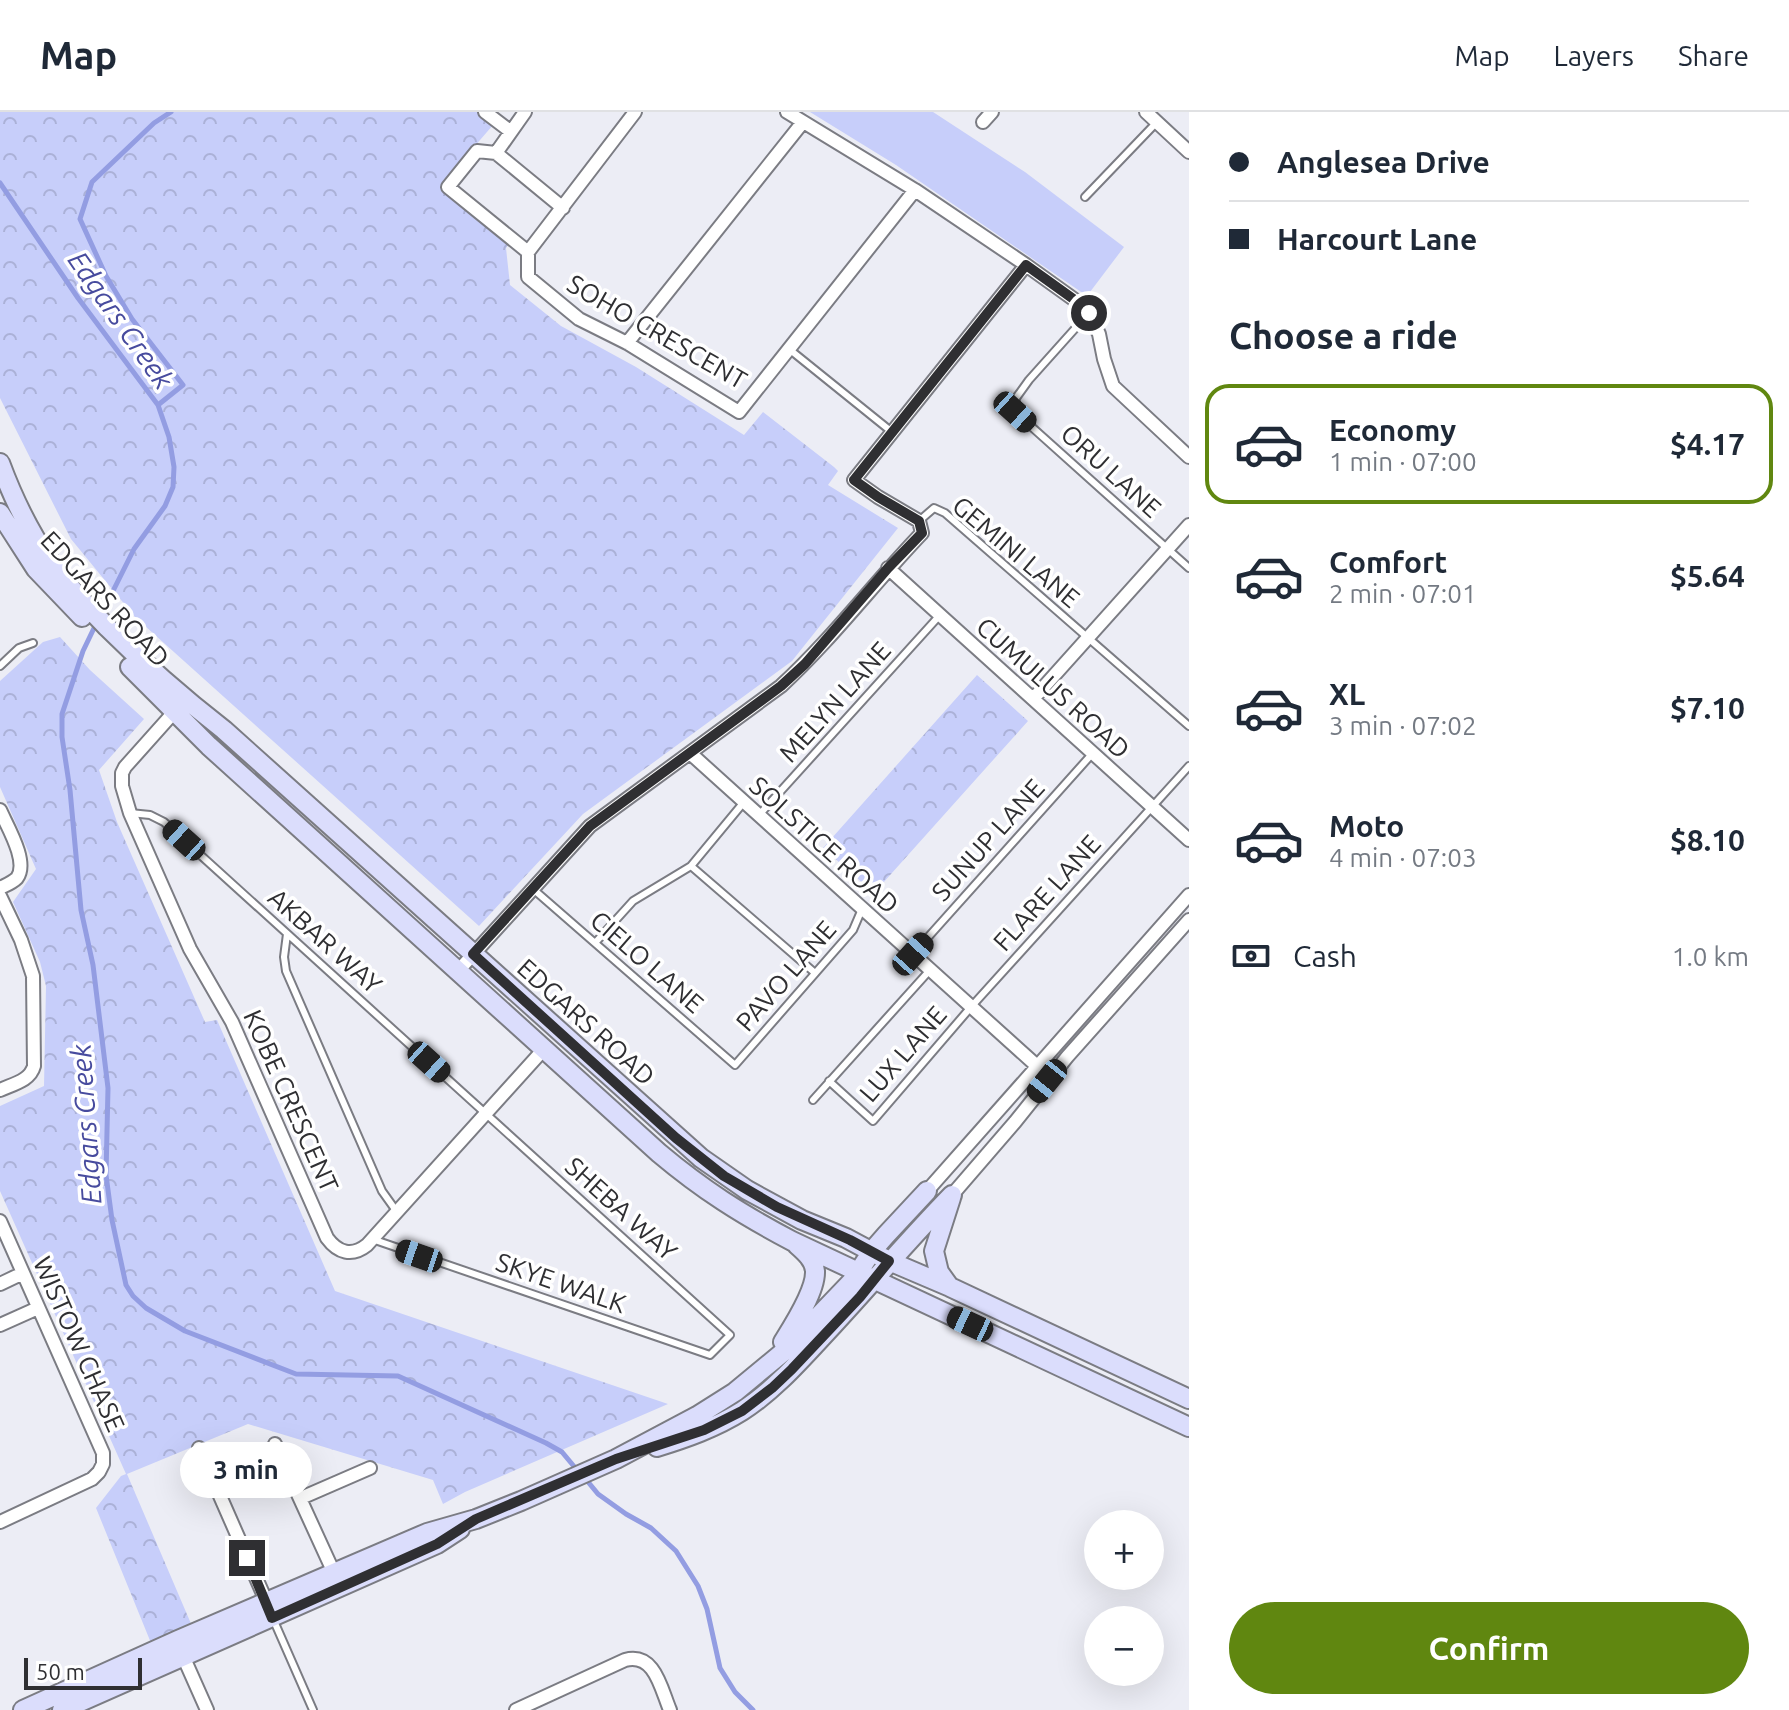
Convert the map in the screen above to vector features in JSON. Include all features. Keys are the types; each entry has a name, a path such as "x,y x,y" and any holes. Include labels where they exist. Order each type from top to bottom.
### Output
{"main road":[{"name":"EDGARS ROAD","path":"1,471 65,591"},
{"name":"EDGARS ROAD","path":"0,513 36,569 65,591 209,746 688,1177 729,1206 792,1241 1189,1427"},
{"name":"EDGARS ROAD","path":"127,655 224,730 676,1138 724,1176 789,1214 1189,1399"},
{"path":"616,1459 704,1430 750,1406 792,1369 867,1276 872,1251 927,1191"},
{"path":"270,1610 334,1573 427,1533 476,1519 540,1493 616,1459 706,1411 757,1376 867,1276 889,1261 952,1195"},
{"path":"950,1287 939,1272 934,1251 952,1195"},
{"path":"757,1376 785,1339 814,1279 815,1270 810,1259 792,1241"},
{"path":"23,1710 437,1544 476,1519"},
{"path":"62,1710 181,1648"}],"street":[{"path":"485,112 510,131"},
{"path":"496,153 525,112"},
{"path":"563,208 496,153 477,151 448,187 528,252 563,208 635,112"},
{"path":"787,112 915,190 1079,303 1089,313 1099,334 1113,386 1189,457"},
{"path":"1146,112 1189,151"},
{"path":"627,343 803,122"},
{"name":"SOHO CRESCENT","path":"528,252 528,277 579,319 627,343 739,412 915,190"},
{"path":"458,971 590,826 781,686 805,664 922,533 919,521 854,480 1026,265"},
{"path":"1033,699 1189,525"},
{"name":"CUMULUS ROAD","path":"888,568 1189,840"},
{"name":"KOBE CRESCENT","path":"175,711 129,761 122,773 122,786 130,813 190,949 232,1022 327,1238 333,1246 346,1252 361,1249 372,1239"},
{"name":"SOLSTICE ROAD","path":"690,753 1037,1066"},
{"path":"0,810 21,865 17,877 0,888"},
{"path":"927,1191 1189,895"},
{"path":"0,896 21,940 33,976 34,1066 25,1079 0,1090"},
{"path":"952,1195 1067,1057 1189,920"},
{"path":"372,1239 544,1049"},
{"name":"WISTOW CHASE","path":"0,1221 103,1453 103,1464 94,1478 0,1522"},
{"path":"0,1284 23,1273"},
{"path":"0,1325 38,1308"},
{"path":"275,1444 334,1573"},
{"path":"199,1448 270,1610"},
{"path":"301,1498 370,1468"},
{"path":"181,1648 207,1710"},
{"path":"516,1710 625,1660 636,1658 651,1666 670,1710"}],"lane":[{"path":"1085,197 1157,122"},
{"name":"ORU LANE","path":"1089,313 1029,380 1016,398 1015,412 1167,549"},
{"path":"789,349 892,432"},
{"name":"GEMINI LANE","path":"919,521 934,508 945,513 1087,638"},
{"path":"1167,549 1189,568"},
{"name":"MELYN LANE","path":"759,815 940,615"},
{"path":"1087,638 1189,726"},
{"path":"0,666 19,648 33,643"},
{"name":"SUNUP LANE","path":"913,954 1093,753"},
{"name":"FLARE LANE","path":"971,1007 1189,766"},
{"path":"595,943 633,901 691,866 744,802"},
{"name":"AKBAR WAY","path":"130,813 150,815 164,822 486,1114"},
{"path":"691,866 815,973"},
{"name":"CIELO LANE","path":"533,889 735,1065"},
{"name":"PAVO LANE","path":"735,1065 853,930 862,909"},
{"path":"287,934 286,971 382,1191 397,1212"},
{"path":"813,1100 930,970"},
{"name":"LUX LANE","path":"829,1081 873,1121 971,1007"},
{"name":"SHEBA WAY","path":"486,1114 730,1335"},
{"name":"SKYE WALK","path":"372,1239 710,1355 730,1335"},
{"path":"270,1610 313,1710"}],"green space":[{"path":"0,112 477,112 493,125 441,188 509,244 506,248 510,285 561,326 636,367 744,435 763,412 838,471 828,485 898,528 792,661 583,814 479,926 135,617 71,539 0,398"},
{"path":"810,112 933,112 1025,172 1124,247 1087,296 896,165"},
{"path":"60,637 90,670 144,719 99,770 117,822 205,1022 217,1020 335,1291 668,1404 443,1504 433,1480 248,1424 127,1474 192,1626 151,1643 96,1508 121,1476 126,1474 0,1191 0,1106 44,1086 46,986 40,962 13,902 36,869 0,787 0,681 43,642"},
{"path":"977,675 1028,721 874,893 823,848"}],"waterway":[{"path":"158,405 183,385 132,319 106,276 80,219 92,182 154,123 171,112"},
{"name":"Edgars Creek","path":"0,183 78,298 158,405 169,437 174,467 173,487 165,506 134,549 101,615"},
{"name":"Edgars Creek","path":"96,624 83,651 62,714 62,737 81,910 93,965 108,1088 106,1175 126,1285 146,1308 185,1331 296,1374 398,1376 546,1443 562,1452 577,1470"},
{"name":"Edgars Creek","path":"584,1477 598,1494 651,1528 676,1551 698,1586 707,1609 720,1668 735,1692 753,1710"}],"route":[{"path":"247,1558 272,1618 437,1544 476,1519 616,1459 720,1423 757,1400 792,1369 860,1297 889,1261 802,1220 724,1176 676,1138 473,954 590,826 781,686 805,664 922,533 919,521 854,480 1026,265 1089,313"}]}
